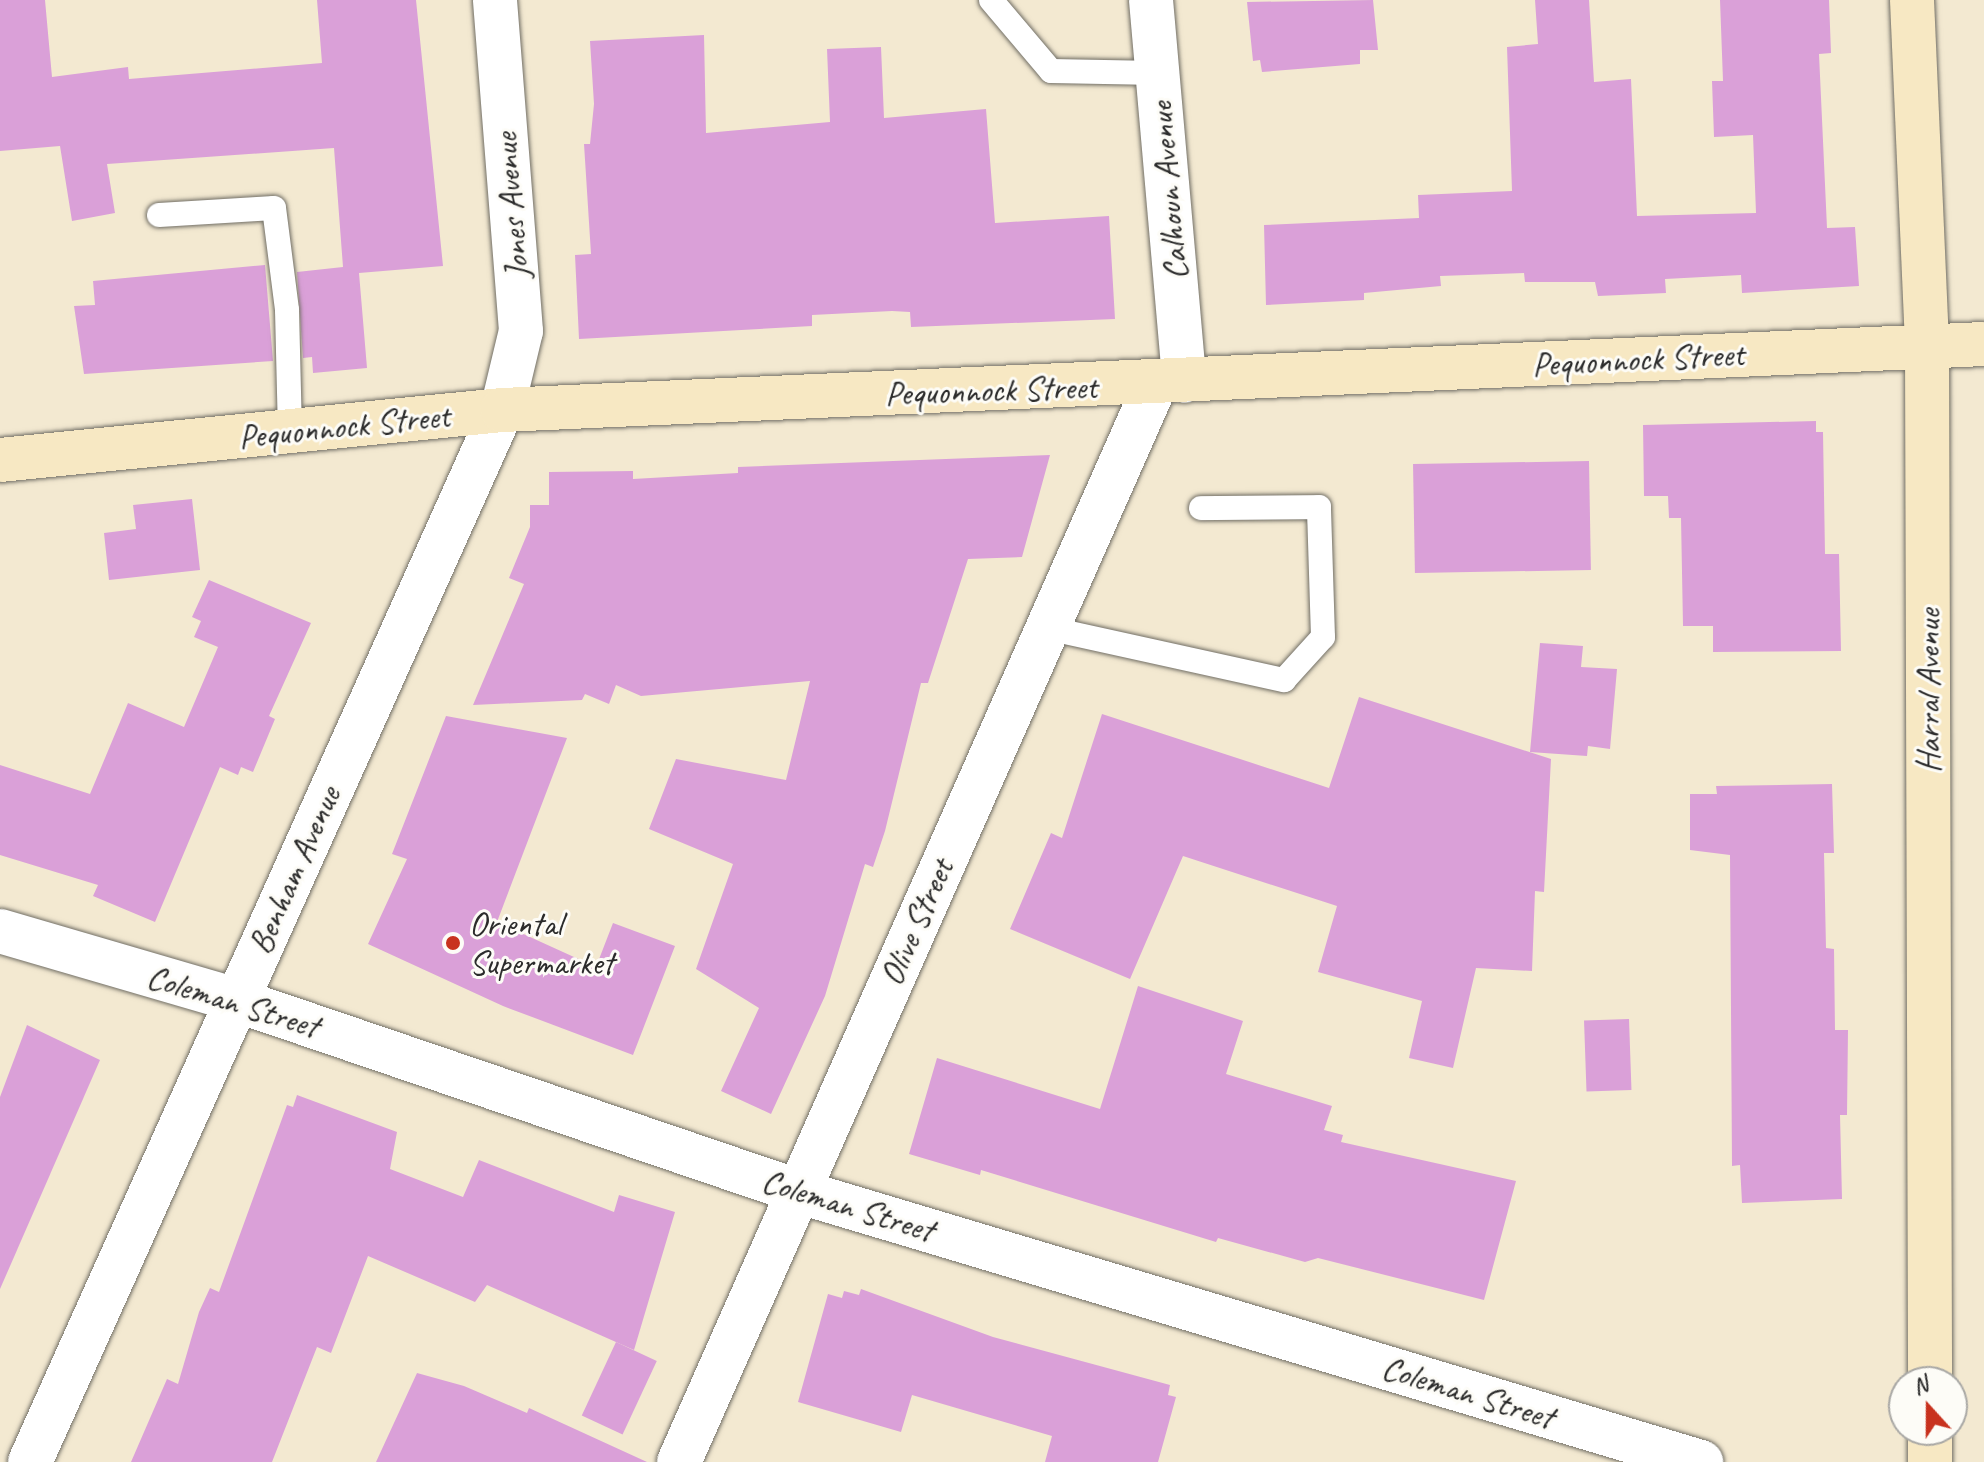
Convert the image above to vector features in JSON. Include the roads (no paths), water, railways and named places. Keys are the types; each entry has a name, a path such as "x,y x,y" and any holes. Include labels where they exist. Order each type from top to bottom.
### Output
{"street":[{"name":"Jones Avenue","path":"495,0 521,331 502,410"},
{"name":"Calhoun Avenue","path":"1151,0 1158,73 1170,382"},
{"name":"Harral Avenue","path":"1912,0 1927,346 1930,1366"},
{"name":"Pequonnock Street","path":"0,460 502,410 1984,344"},
{"name":"Olive Street","path":"679,1462 1047,628 1170,382"},
{"name":"Benham Avenue","path":"30,1462 502,410"},
{"name":"Coleman Street","path":"0,931 236,1000 797,1191 1701,1462"}],"lane":[{"path":"991,0 1051,71 1158,73"},
{"path":"159,215 274,208 287,310 290,431"},
{"path":"1047,628 1284,680 1323,637 1319,507 1201,508"}],"place":[{"name":"Oriental Supermarket","path":"453,943"}]}
